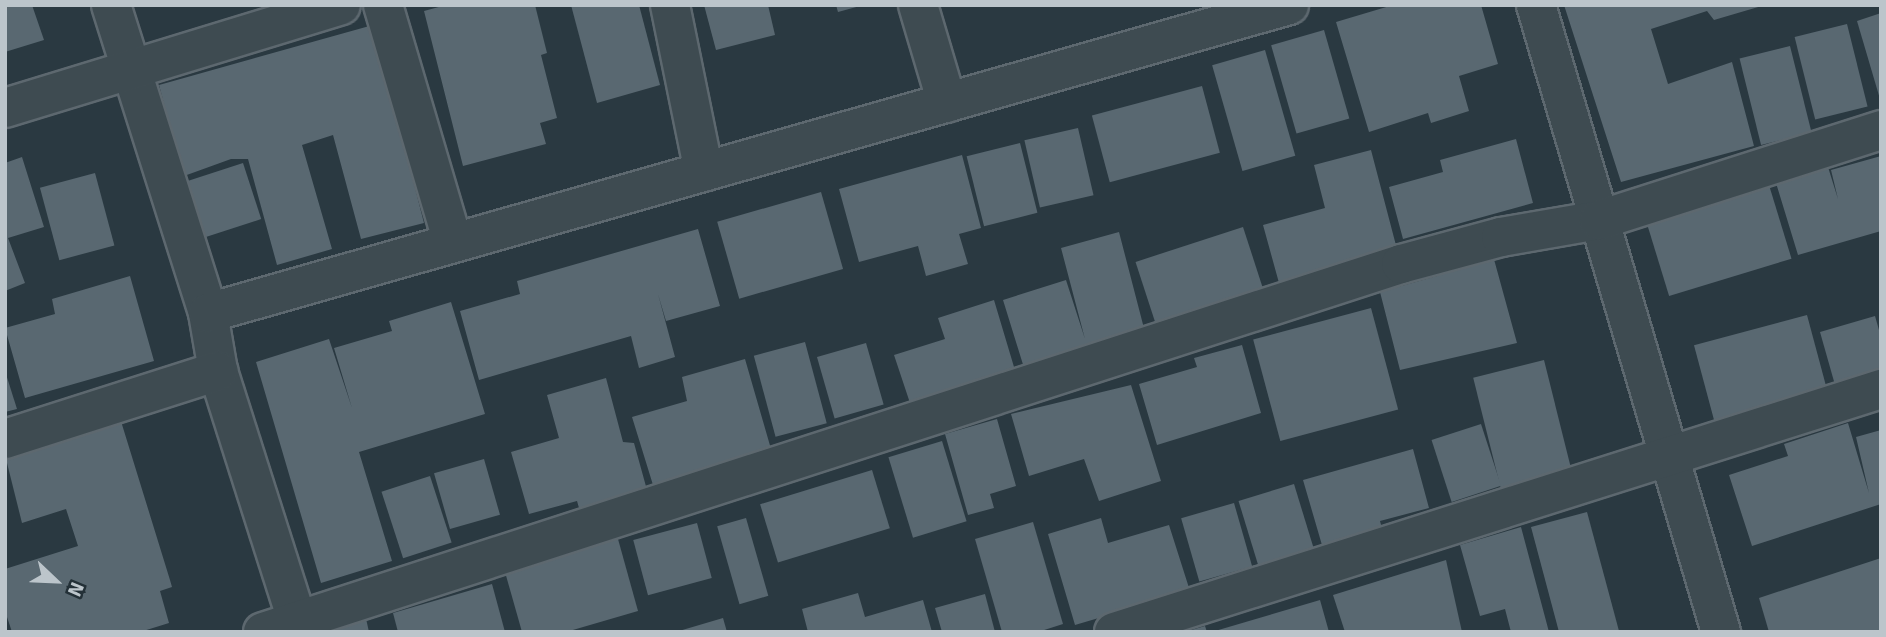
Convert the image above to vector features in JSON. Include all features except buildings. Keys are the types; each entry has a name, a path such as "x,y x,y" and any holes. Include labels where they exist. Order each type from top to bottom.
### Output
{"street":[{"path":"111,5 208,313 218,371 287,628 1401,264 1501,237 1599,220 1881,130"},
{"path":"5,108 341,5"},
{"path":"383,5 453,243"},
{"path":"670,5 704,172"},
{"path":"918,5 947,103"},
{"path":"208,313 947,103 1215,15 1289,5"},
{"path":"1536,5 1721,632"},
{"path":"5,439 218,371"},
{"path":"1114,632 1881,389"}]}
